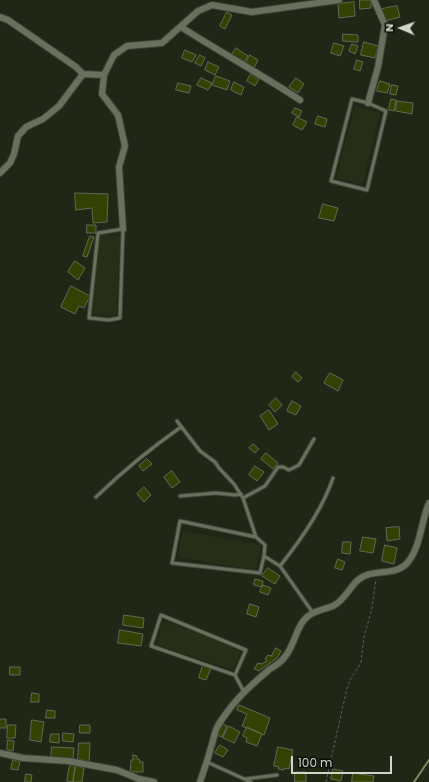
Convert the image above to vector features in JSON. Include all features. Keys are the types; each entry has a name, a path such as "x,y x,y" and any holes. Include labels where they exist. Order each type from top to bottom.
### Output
{"street":[{"path":"123,229 119,167 126,146 118,115 102,94 104,75 114,55 126,46 162,43 198,11 212,5 252,12 339,0"},
{"path":"368,103 378,67 385,25 374,0"},
{"path":"0,17 8,20 70,62 83,74 104,75"},
{"path":"180,27 272,81 300,100"},
{"path":"0,173 10,163 14,154 18,136 26,126 43,118 59,106 83,74"},
{"path":"200,782 216,730 231,706 284,658 292,647 304,619 313,613 335,605 358,580 366,575 388,573 400,569 407,563 413,555 429,503"},
{"path":"0,754 23,758 68,761 117,770 139,779 154,782"}],"lane":[{"path":"352,99 368,103 386,111 367,190 331,181 352,99"},
{"path":"123,229 120,318 109,320 89,318 98,233 123,229"},
{"path":"177,421 200,451 215,462 241,494 256,537"},
{"path":"96,497 117,476 181,427"},
{"path":"243,498 265,486 278,467 283,467 289,470 299,465 314,439"},
{"path":"280,566 292,552 328,495 333,478"},
{"path":"180,496 216,493 235,496 241,494"},
{"path":"180,521 256,537 265,545 264,556 260,573 172,563 180,521"},
{"path":"264,556 280,566 313,613"},
{"path":"235,675 246,650 160,615 152,646 235,675 244,693"},
{"path":"207,762 250,782"},
{"path":"245,779 277,775"}],"path":[{"path":"326,782 347,688 360,662 364,637 372,608 376,573"}],"shaded area":[{"path":"355,106 380,113 362,185 336,178"},
{"path":"98,234 121,236 116,316 93,314"},
{"path":"182,531 261,545 256,570 178,557"},
{"path":"163,621 242,646 234,670 156,645"}],"building":[{"path":"360,0 371,0 371,8 360,9"},
{"path":"354,2 355,16 339,18 338,4"},
{"path":"397,6 400,17 385,21 382,9"},
{"path":"227,12 232,15 225,29 220,26"},
{"path":"343,34 358,35 358,42 343,41"},
{"path":"364,42 378,46 375,58 361,55"},
{"path":"334,43 344,46 340,56 331,53"},
{"path":"352,44 358,46 355,54 349,51"},
{"path":"236,48 248,56 243,63 231,56"},
{"path":"185,50 196,55 192,62 182,58"},
{"path":"200,55 205,58 201,66 195,63"},
{"path":"250,55 258,60 254,68 246,63"},
{"path":"357,60 363,62 360,71 354,69"},
{"path":"208,62 219,67 215,75 205,70"},
{"path":"251,74 259,79 255,86 247,81"},
{"path":"216,76 230,81 227,90 212,85"},
{"path":"201,78 212,83 208,90 197,85"},
{"path":"296,78 304,84 298,93 289,87"},
{"path":"380,81 390,84 387,93 377,91"},
{"path":"234,82 244,87 241,95 231,90"},
{"path":"178,83 191,86 189,93 176,90"},
{"path":"392,85 398,86 396,95 390,94"},
{"path":"391,99 396,100 394,111 389,110"},
{"path":"397,101 413,103 412,114 396,111"},
{"path":"295,108 302,111 299,117 292,113"},
{"path":"318,116 327,119 325,127 315,124"},
{"path":"297,117 307,122 302,130 293,125"},
{"path":"75,193 108,194 107,222 93,223 92,208 76,210"},
{"path":"323,204 338,208 334,221 319,218"},
{"path":"87,225 96,225 96,233 87,233"},
{"path":"90,236 94,237 87,257 83,256"},
{"path":"75,261 85,268 78,280 68,272"},
{"path":"71,286 90,296 84,308 79,306 75,314 61,307"},
{"path":"296,372 302,378 298,382 292,377"},
{"path":"330,373 343,380 338,391 324,383"},
{"path":"276,398 282,405 275,412 269,405"},
{"path":"292,401 301,406 296,415 287,411"},
{"path":"269,410 278,424 269,430 260,416"},
{"path":"253,444 259,449 255,453 249,448"},
{"path":"266,453 278,463 273,469 261,459"},
{"path":"147,459 152,464 143,471 139,466"},
{"path":"255,466 264,472 257,481 249,475"},
{"path":"172,471 180,482 172,488 164,477"},
{"path":"144,487 151,495 144,502 137,494"},
{"path":"399,527 400,539 387,541 386,528"},
{"path":"363,537 376,539 373,553 360,551"},
{"path":"343,542 351,542 350,554 342,553"},
{"path":"385,545 397,548 394,564 382,561"},
{"path":"338,559 345,562 342,570 335,568"},
{"path":"268,568 280,576 275,584 262,576"},
{"path":"255,579 263,581 262,587 254,585"},
{"path":"263,585 271,588 268,595 260,592"},
{"path":"250,604 259,607 256,617 247,614"},
{"path":"124,615 144,618 143,628 123,625"},
{"path":"120,630 143,634 141,646 118,643"},
{"path":"276,648 281,651 277,658 259,671 254,669 258,663 261,664 267,661 265,659 268,655 271,656"},
{"path":"203,665 211,668 206,680 199,678"},
{"path":"10,667 20,667 20,675 10,675"},
{"path":"32,693 39,694 39,702 31,702"},
{"path":"239,705 270,718 264,735 242,726 247,714 237,710"},
{"path":"47,710 55,711 55,718 46,718"},
{"path":"0,719 6,719 6,728 0,728"},
{"path":"32,720 44,722 41,742 30,740"},
{"path":"223,724 227,726 222,737 217,735"},
{"path":"8,725 16,725 15,738 7,738"},
{"path":"80,725 90,725 90,733 80,733"},
{"path":"229,726 240,732 234,743 223,738"},
{"path":"247,727 262,734 257,746 246,742 247,738 243,736"},
{"path":"63,733 74,734 73,742 63,741"},
{"path":"51,734 59,734 59,743 50,742"},
{"path":"8,740 14,741 13,751 7,750"},
{"path":"79,743 90,743 89,763 83,763 83,760 78,759"},
{"path":"220,745 228,750 223,757 215,753"},
{"path":"52,747 74,748 73,759 51,758"},
{"path":"278,747 293,750 289,769 278,769 279,767 274,766"},
{"path":"133,755 137,756 137,759 140,760 139,762 143,762 143,772 130,772"},
{"path":"13,760 20,761 18,770 11,769"},
{"path":"70,765 75,766 73,782 67,781"},
{"path":"76,766 84,768 82,782 73,782"},
{"path":"333,769 343,771 341,781 331,779"},
{"path":"295,772 306,772 306,782 295,782"},
{"path":"353,773 374,776 373,782 352,782"},
{"path":"26,774 32,775 31,782 25,782"}],"waterway":[{"path":"414,782 429,760"}]}
